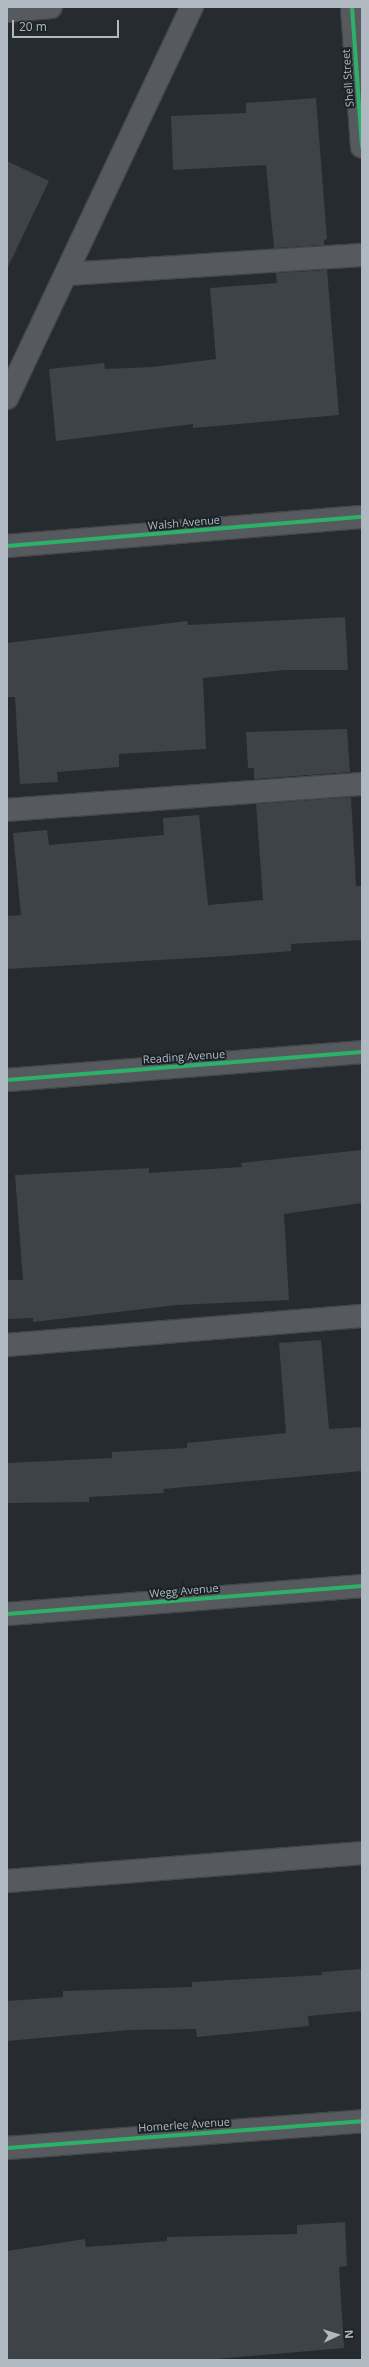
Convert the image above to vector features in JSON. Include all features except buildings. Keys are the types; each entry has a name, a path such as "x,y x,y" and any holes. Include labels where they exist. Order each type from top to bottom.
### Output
{"street":[{"path":"7,11 51,7"},
{"path":"7,398 67,274 192,7"},
{"name":"Shell Street","path":"352,7 362,147"},
{"path":"67,274 362,255"},
{"name":"Walsh Avenue","path":"7,546 362,517"},
{"path":"7,810 362,784"},
{"name":"Reading Avenue","path":"7,1080 362,1052"},
{"path":"7,1345 362,1316"},
{"name":"Wegg Avenue","path":"7,1614 362,1586"},
{"path":"7,1881 362,1853"},
{"name":"Homerlee Avenue","path":"7,2148 362,2121"}],"cycle path":[{"path":"352,7 362,147"},
{"path":"7,546 362,517"},
{"path":"7,1080 362,1052"},
{"path":"7,1614 362,1586"},
{"path":"7,2148 362,2121"}]}
